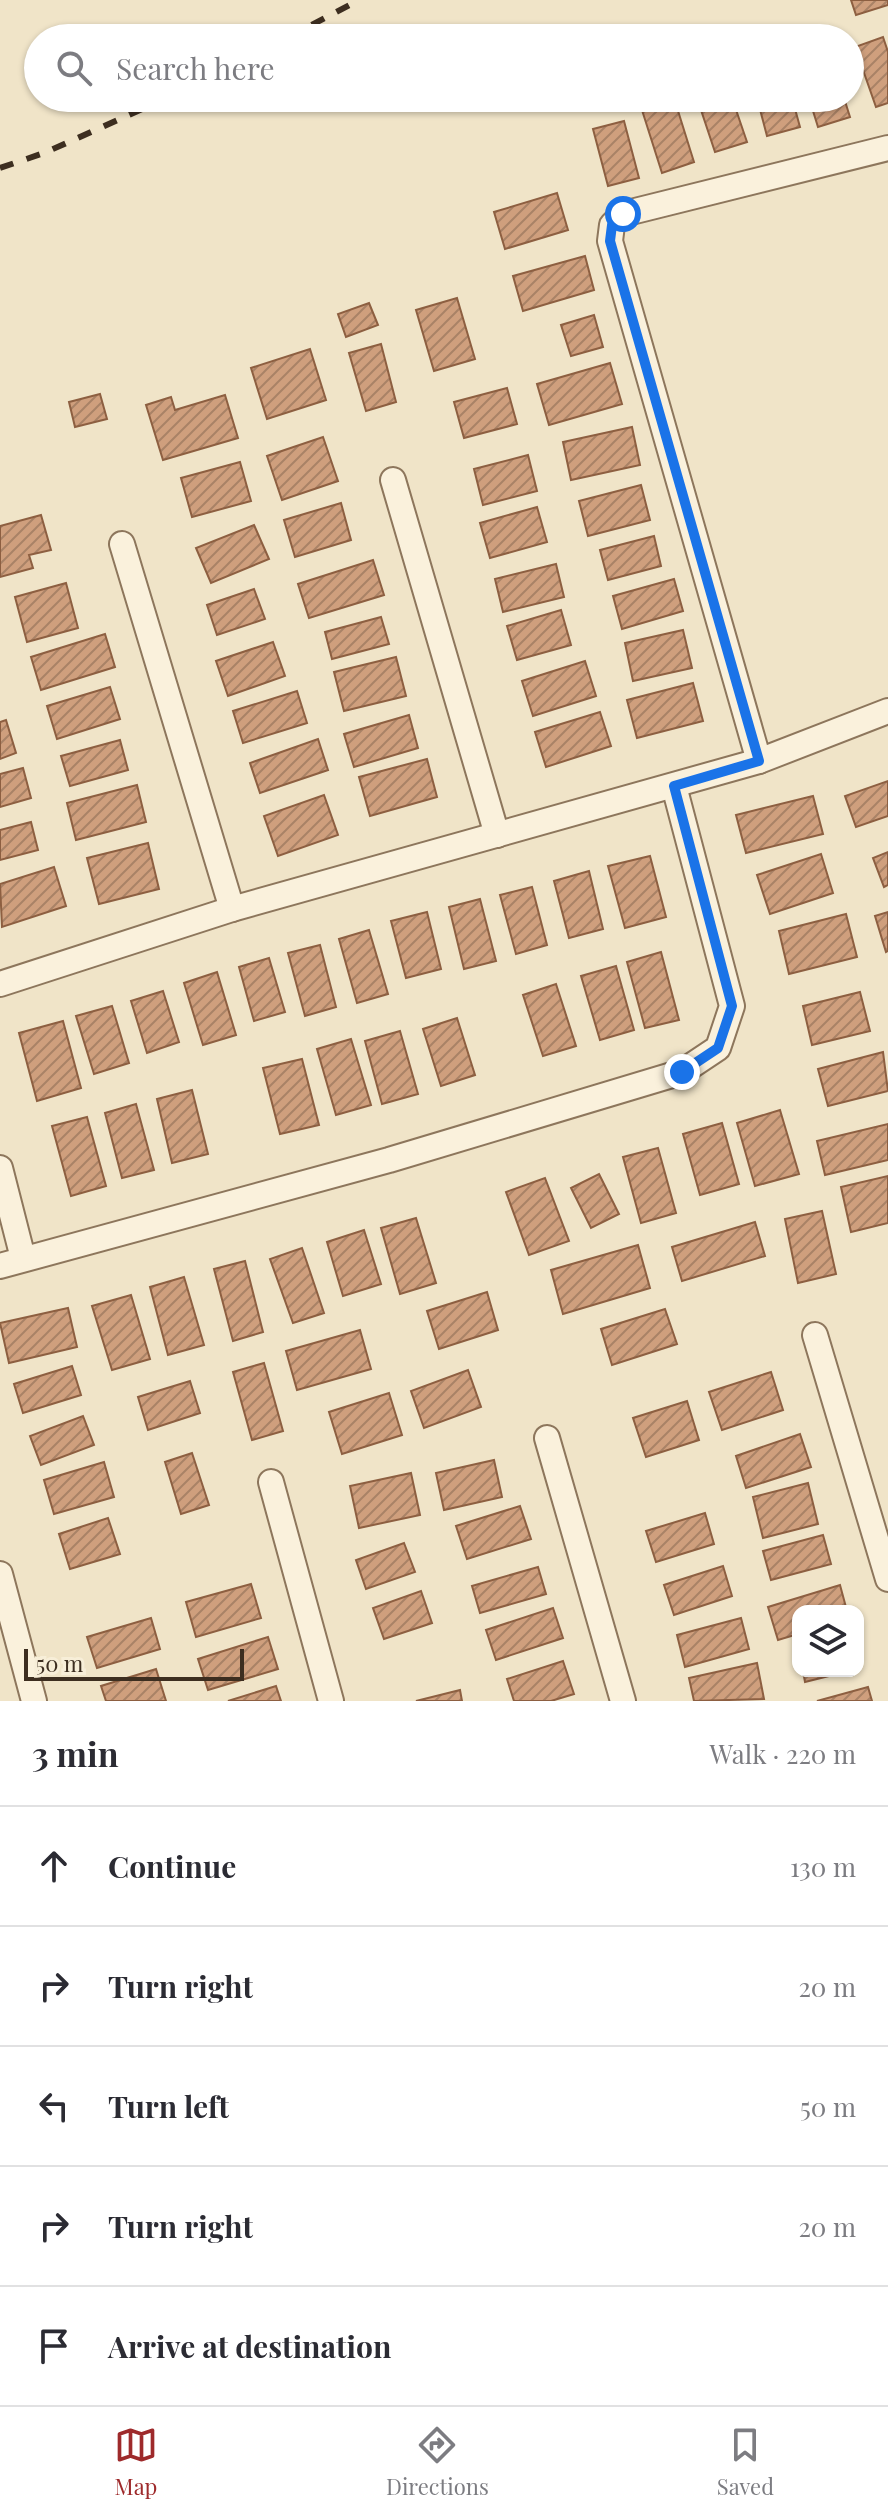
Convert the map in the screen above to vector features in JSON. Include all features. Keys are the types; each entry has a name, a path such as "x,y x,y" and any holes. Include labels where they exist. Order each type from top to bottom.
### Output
{"street":[{"path":"759,761 610,241 612,225 623,214 888,148"},
{"path":"393,480 497,835"},
{"path":"122,544 232,909"},
{"path":"0,984 232,909 759,761 888,711"},
{"path":"0,1168 12,1262 373,1165 682,1072 718,1048 732,1006 674,786"},
{"path":"815,1335 888,1579"},
{"path":"547,1438 623,1701"},
{"path":"271,1482 331,1701"},
{"path":"0,1574 34,1701"}],"building":[{"path":"851,0 888,0 888,5 856,15"},
{"path":"883,37 888,52 888,103 876,107 864,73 864,44"},
{"path":"643,112 678,112 694,162 662,173"},
{"path":"702,112 737,112 747,142 715,152"},
{"path":"761,112 796,112 800,127 767,136"},
{"path":"813,112 848,112 850,117 818,127"},
{"path":"624,121 639,178 608,186 593,129"},
{"path":"557,193 568,230 505,249 494,212"},
{"path":"585,256 594,290 523,311 513,276"},
{"path":"457,298 475,359 434,371 416,310"},
{"path":"369,303 378,325 346,337 338,314"},
{"path":"594,315 603,347 571,356 561,325"},
{"path":"381,344 396,402 366,411 349,353"},
{"path":"310,349 326,400 267,419 251,368"},
{"path":"610,363 622,404 549,425 537,384"},
{"path":"507,388 517,424 464,438 454,402"},
{"path":"100,394 107,419 75,427 69,402"},
{"path":"225,395 238,438 163,460 146,405 171,397 175,410"},
{"path":"632,427 640,465 571,480 563,442"},
{"path":"323,437 338,481 282,500 267,456"},
{"path":"528,455 537,491 483,505 474,469"},
{"path":"240,462 251,501 192,517 181,478"},
{"path":"641,485 650,520 588,536 579,501"},
{"path":"341,503 351,540 295,557 284,520"},
{"path":"537,507 547,542 490,558 480,523"},
{"path":"41,515 51,550 29,555 33,568 0,577 0,526"},
{"path":"254,525 269,559 211,583 196,548"},
{"path":"654,536 661,566 608,580 600,550"},
{"path":"373,560 384,595 309,618 298,584"},
{"path":"556,564 564,597 503,612 495,579"},
{"path":"674,579 683,611 622,629 613,596"},
{"path":"66,583 78,628 27,642 15,597"},
{"path":"254,589 265,619 217,635 207,605"},
{"path":"561,610 571,645 517,660 507,626"},
{"path":"381,617 389,644 332,659 325,632"},
{"path":"683,630 692,668 633,681 625,643"},
{"path":"105,634 115,667 41,690 31,657"},
{"path":"273,642 285,676 228,696 216,661"},
{"path":"396,657 406,696 344,711 334,672"},
{"path":"585,661 596,696 533,716 522,681"},
{"path":"693,683 703,721 637,738 627,700"},
{"path":"110,687 120,719 57,739 47,706"},
{"path":"297,691 307,723 243,743 233,711"},
{"path":"600,712 611,746 546,767 535,732"},
{"path":"409,715 418,748 354,767 344,734"},
{"path":"6,720 16,753 0,759 0,722"},
{"path":"318,739 328,770 260,793 250,763"},
{"path":"120,740 128,770 70,786 61,756"},
{"path":"427,759 437,797 370,816 359,777"},
{"path":"23,768 31,798 0,807 0,774"},
{"path":"888,781 888,816 856,827 845,796"},
{"path":"137,785 146,822 76,840 67,803"},
{"path":"324,795 338,835 278,856 264,816"},
{"path":"813,796 823,834 746,853 736,815"},
{"path":"31,822 38,850 0,860 0,830"},
{"path":"148,843 159,889 99,904 87,858"},
{"path":"888,852 888,885 884,887 873,858"},
{"path":"821,854 833,893 770,914 757,875"},
{"path":"650,856 666,917 625,928 608,866"},
{"path":"54,867 66,906 2,927 0,884"},
{"path":"589,871 603,929 569,938 554,881"},
{"path":"532,887 547,945 516,954 500,895"},
{"path":"480,899 496,961 464,969 449,907"},
{"path":"427,912 441,969 406,978 391,921"},
{"path":"888,912 888,951 886,952 875,916"},
{"path":"846,914 857,957 789,974 779,931"},
{"path":"369,930 388,994 357,1003 339,939"},
{"path":"320,945 336,1007 305,1016 288,953"},
{"path":"661,952 679,1020 645,1028 627,962"},
{"path":"269,958 285,1012 254,1021 239,967"},
{"path":"616,966 634,1030 600,1040 581,976"},
{"path":"217,972 236,1035 203,1045 184,983"},
{"path":"556,984 576,1046 543,1056 523,995"},
{"path":"163,991 179,1042 147,1053 131,1001"},
{"path":"860,992 870,1031 812,1045 803,1006"},
{"path":"112,1006 129,1063 94,1074 76,1016"},
{"path":"457,1018 475,1075 441,1086 423,1029"},
{"path":"63,1021 81,1088 37,1101 19,1033"},
{"path":"400,1031 418,1094 382,1104 365,1041"},
{"path":"351,1039 371,1105 336,1115 317,1049"},
{"path":"883,1052 888,1091 828,1106 818,1069"},
{"path":"302,1059 319,1125 280,1134 263,1068"},
{"path":"192,1090 208,1154 172,1163 157,1099"},
{"path":"136,1104 154,1170 122,1178 105,1113"},
{"path":"780,1110 799,1174 755,1186 737,1123"},
{"path":"87,1117 106,1186 71,1196 52,1126"},
{"path":"722,1123 739,1184 700,1195 683,1134"},
{"path":"888,1124 888,1160 825,1175 817,1141"},
{"path":"658,1148 676,1213 641,1223 623,1157"},
{"path":"599,1174 619,1214 591,1228 571,1188"},
{"path":"888,1176 888,1223 851,1232 841,1187"},
{"path":"545,1178 569,1241 529,1255 506,1192"},
{"path":"822,1211 836,1274 798,1283 785,1219"},
{"path":"416,1218 436,1283 400,1294 381,1228"},
{"path":"755,1222 765,1256 682,1281 672,1247"},
{"path":"364,1230 381,1284 343,1296 327,1242"},
{"path":"638,1245 650,1288 563,1314 551,1270"},
{"path":"302,1248 324,1313 293,1323 270,1259"},
{"path":"245,1261 263,1332 233,1341 214,1269"},
{"path":"184,1277 204,1345 168,1355 150,1287"},
{"path":"487,1292 498,1330 439,1349 427,1311"},
{"path":"131,1295 150,1359 112,1370 92,1306"},
{"path":"68,1308 77,1347 9,1363 0,1323"},
{"path":"665,1309 677,1344 612,1365 601,1329"},
{"path":"360,1330 371,1369 297,1390 286,1351"},
{"path":"264,1363 283,1431 252,1440 233,1372"},
{"path":"72,1366 81,1395 23,1413 14,1384"},
{"path":"468,1370 481,1407 424,1428 411,1391"},
{"path":"771,1372 783,1410 722,1430 709,1392"},
{"path":"190,1381 200,1413 148,1430 138,1397"},
{"path":"389,1393 402,1435 342,1454 329,1412"},
{"path":"687,1401 699,1440 646,1457 633,1418"},
{"path":"83,1416 94,1445 41,1465 30,1436"},
{"path":"800,1434 811,1467 746,1488 736,1456"},
{"path":"192,1453 209,1505 181,1514 165,1462"},
{"path":"494,1460 502,1497 444,1510 436,1473"},
{"path":"104,1462 114,1497 54,1514 44,1480"},
{"path":"411,1473 420,1515 359,1528 350,1486"},
{"path":"808,1483 818,1524 763,1538 753,1497"},
{"path":"520,1506 531,1539 467,1559 456,1526"},
{"path":"705,1513 714,1544 656,1562 646,1531"},
{"path":"108,1518 120,1554 70,1569 59,1534"},
{"path":"823,1535 831,1564 771,1580 763,1551"},
{"path":"404,1543 415,1572 366,1589 356,1560"},
{"path":"723,1566 732,1596 674,1615 664,1585"},
{"path":"538,1567 546,1594 480,1613 472,1586"},
{"path":"251,1584 261,1618 196,1637 186,1602"},
{"path":"840,1585 845,1605 792,1605 792,1636 778,1640 768,1607"},
{"path":"421,1591 432,1623 384,1639 373,1608"},
{"path":"553,1608 563,1638 496,1660 486,1630"},
{"path":"151,1618 160,1649 97,1668 87,1637"},
{"path":"741,1618 749,1649 685,1667 677,1635"},
{"path":"268,1637 278,1669 208,1690 198,1659"},
{"path":"563,1661 574,1694 551,1701 514,1701 507,1679"},
{"path":"757,1663 764,1699 694,1701 689,1678"},
{"path":"156,1669 166,1701 106,1701 101,1686"},
{"path":"804,1677 825,1677 805,1682"},
{"path":"276,1686 281,1701 228,1701"},
{"path":"868,1687 872,1701 817,1701"},
{"path":"460,1690 462,1701 416,1701"}],"railway":[{"path":"314,24 359,0"},
{"path":"0,168 44,153 136,112"}],"route":[{"path":"623,214 612,225 610,241 759,761 674,786 732,1006 718,1048 682,1072"}]}
